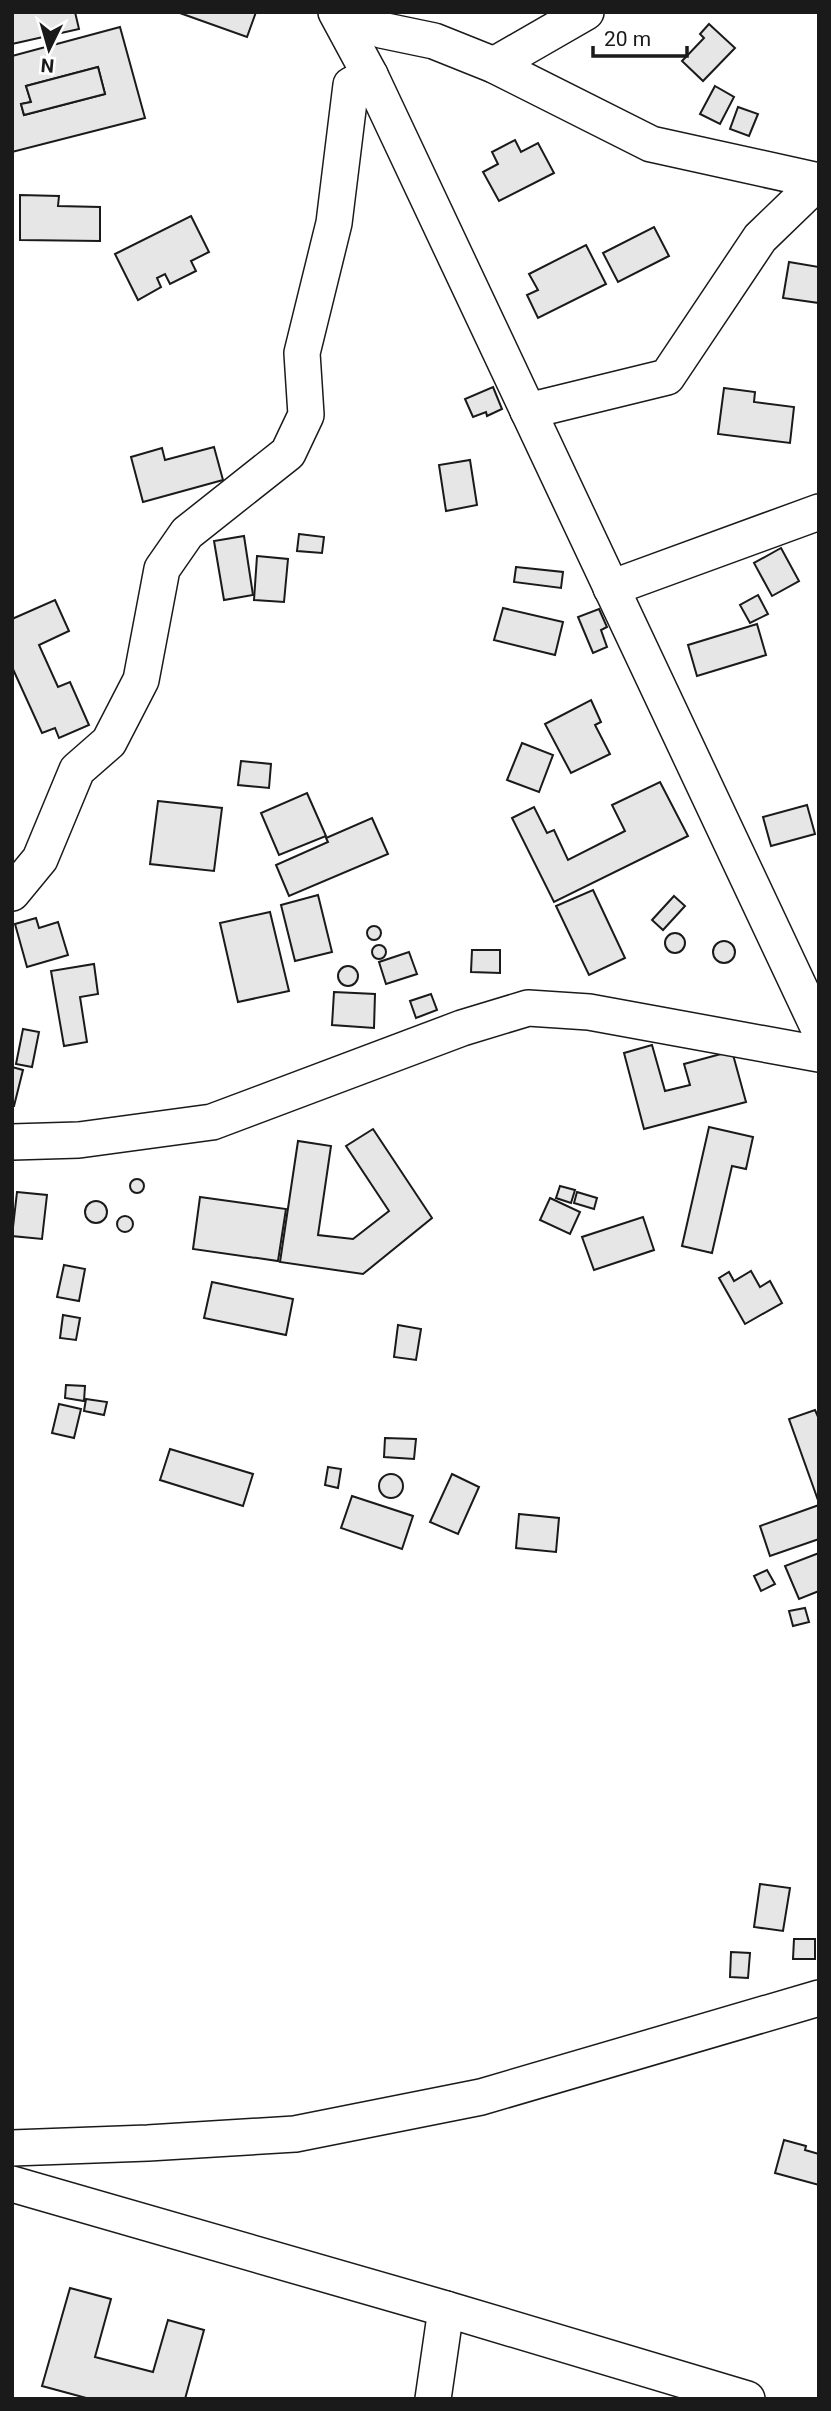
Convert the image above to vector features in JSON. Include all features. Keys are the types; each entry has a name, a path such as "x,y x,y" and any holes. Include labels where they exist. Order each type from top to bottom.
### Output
{"street":[{"path":"336,12 370,75 819,1029"},
{"path":"356,12 382,30 434,41 494,65 652,144 819,181"},
{"path":"494,65 586,12"},
{"path":"12,893 40,859 77,770 109,742 141,680 162,569 187,533 288,453 306,415 302,353 334,223 351,85 370,75"},
{"path":"528,411 667,377 760,238 819,181"},
{"path":"611,588 819,512"},
{"path":"12,1142 79,1140 212,1122 461,1028 528,1008 589,1012 819,1054"},
{"path":"12,2148 295,2134 481,2097 819,1998"},
{"path":"12,2184 747,2399"},
{"path":"433,2399 446,2309"}],"building":[{"path":"12,12 75,12 79,29 12,44"},
{"path":"177,12 256,12 247,37"},
{"path":"709,24 735,48 703,81 682,61 704,38 700,34"},
{"path":"120,27 145,118 12,152 12,56","holes":["98,67 105,94 24,115 21,104 31,102 26,86"]},
{"path":"98,67 105,94 24,115 21,104 31,102 26,86"},
{"path":"715,86 734,97 720,124 700,114"},
{"path":"738,107 758,114 749,136 730,129"},
{"path":"515,140 521,152 538,143 554,173 499,201 483,172 498,164 492,152"},
{"path":"20,195 59,196 58,206 100,207 100,241 20,240"},
{"path":"191,216 209,252 191,261 196,271 170,284 165,274 157,278 161,287 138,300 115,254"},
{"path":"654,227 669,256 618,282 603,253"},
{"path":"586,245 606,284 538,318 527,295 538,290 529,274"},
{"path":"789,262 819,267 819,303 783,298"},
{"path":"493,387 502,409 487,416 486,412 473,417 465,399"},
{"path":"724,388 755,392 754,402 794,407 790,443 718,434"},
{"path":"214,447 223,480 143,502 131,457 162,448 165,460"},
{"path":"470,460 477,505 446,511 439,465"},
{"path":"299,534 324,537 322,553 297,551"},
{"path":"244,536 253,595 224,600 214,541"},
{"path":"781,548 799,581 772,596 754,563"},
{"path":"257,556 288,559 284,602 254,600"},
{"path":"516,567 563,572 561,588 514,582"},
{"path":"758,595 768,614 750,623 740,605"},
{"path":"55,600 69,631 39,645 58,687 70,682 89,725 59,738 55,728 42,733 12,667 12,619"},
{"path":"503,608 563,622 555,655 494,640"},
{"path":"599,609 607,627 601,630 607,647 593,653 578,617"},
{"path":"757,624 766,655 697,676 688,645"},
{"path":"591,700 601,722 595,725 610,754 571,773 545,724"},
{"path":"522,743 553,755 539,792 507,780"},
{"path":"241,761 271,764 269,788 238,785"},
{"path":"660,782 688,836 554,902 512,818 534,807 547,833 554,830 568,860 625,831 612,805"},
{"path":"307,793 326,836 279,855 261,813"},
{"path":"158,801 222,808 214,871 150,864"},
{"path":"807,805 815,834 771,846 763,817"},
{"path":"372,818 388,854 289,896 276,865 328,842 326,838"},
{"path":"593,890 625,958 589,975 556,906"},
{"path":"318,895 332,952 295,961 281,905"},
{"path":"674,896 685,906 663,930 652,920"},
{"path":"270,912 289,991 238,1002 220,923"},
{"path":"36,918 39,928 58,922 68,955 27,967 15,924"},
{"path":"374,926 379,928 379,938 374,940 369,938 367,933 369,928"},
{"path":"675,933 682,936 685,943 682,950 675,953 668,950 665,943 668,936"},
{"path":"724,941 732,944 735,952 732,960 724,963 716,960 713,952 716,944"},
{"path":"376,945 382,945 386,952 382,959 376,959 372,955 372,949"},
{"path":"472,950 500,950 500,973 471,972"},
{"path":"409,952 417,974 386,984 379,962"},
{"path":"94,964 98,994 80,997 87,1042 64,1046 51,971"},
{"path":"348,966 355,969 358,976 355,983 348,986 341,983 338,976 341,969"},
{"path":"334,992 375,994 374,1028 332,1025"},
{"path":"431,994 437,1010 416,1018 410,1001"},
{"path":"23,1029 39,1032 32,1067 16,1064"},
{"path":"652,1045 665,1091 690,1085 684,1064 732,1051 746,1102 644,1129 624,1053"},
{"path":"12,1067 23,1070 14,1106 12,1106"},
{"path":"709,1127 753,1137 746,1169 732,1166 712,1253 682,1246"},
{"path":"373,1129 432,1218 363,1274 280,1262 298,1141 331,1146 318,1235 353,1239 389,1211 346,1146"},
{"path":"137,1179 142,1181 142,1191 137,1193 132,1191 130,1186 132,1181"},
{"path":"560,1186 575,1190 571,1203 556,1198"},
{"path":"17,1192 47,1195 42,1239 12,1236"},
{"path":"577,1192 597,1198 594,1209 574,1203"},
{"path":"200,1197 286,1209 278,1261 193,1249"},
{"path":"550,1198 580,1212 570,1234 540,1220"},
{"path":"96,1201 106,1208 107,1212 100,1222 96,1223 86,1216 85,1212 92,1202"},
{"path":"125,1216 131,1218 131,1230 125,1232 119,1230 117,1224 119,1218"},
{"path":"643,1217 654,1250 594,1270 582,1237"},
{"path":"64,1265 85,1269 79,1301 57,1297"},
{"path":"751,1271 760,1287 770,1281 782,1303 745,1324 719,1278 729,1272 734,1281"},
{"path":"212,1282 293,1299 286,1335 204,1318"},
{"path":"63,1315 80,1318 76,1340 60,1338"},
{"path":"398,1325 421,1329 416,1360 394,1357"},
{"path":"66,1385 85,1386 84,1401 65,1398"},
{"path":"86,1399 107,1402 104,1415 84,1411"},
{"path":"59,1404 81,1409 74,1438 52,1433"},
{"path":"815,1410 819,1419 819,1503 789,1419"},
{"path":"385,1438 416,1439 414,1459 384,1457"},
{"path":"170,1449 253,1474 243,1506 160,1480"},
{"path":"328,1467 341,1469 338,1488 325,1485"},
{"path":"391,1474 399,1478 403,1486 399,1494 391,1498 383,1494 379,1486 383,1478"},
{"path":"452,1474 479,1487 458,1534 430,1522"},
{"path":"352,1496 413,1516 402,1549 341,1528"},
{"path":"819,1505 819,1539 770,1556 760,1526"},
{"path":"519,1514 559,1518 556,1552 516,1548"},
{"path":"819,1553 819,1591 799,1599 785,1566"},
{"path":"767,1570 775,1584 761,1591 754,1576"},
{"path":"805,1608 809,1622 793,1626 789,1611"},
{"path":"760,1884 790,1888 783,1931 754,1927"},
{"path":"794,1939 815,1939 815,1959 793,1959"},
{"path":"731,1952 750,1953 748,1978 730,1977"},
{"path":"784,2140 806,2146 805,2150 819,2154 819,2185 775,2173"},
{"path":"70,2288 111,2299 95,2357 153,2372 168,2320 204,2330 185,2399 90,2399 42,2386"}]}
